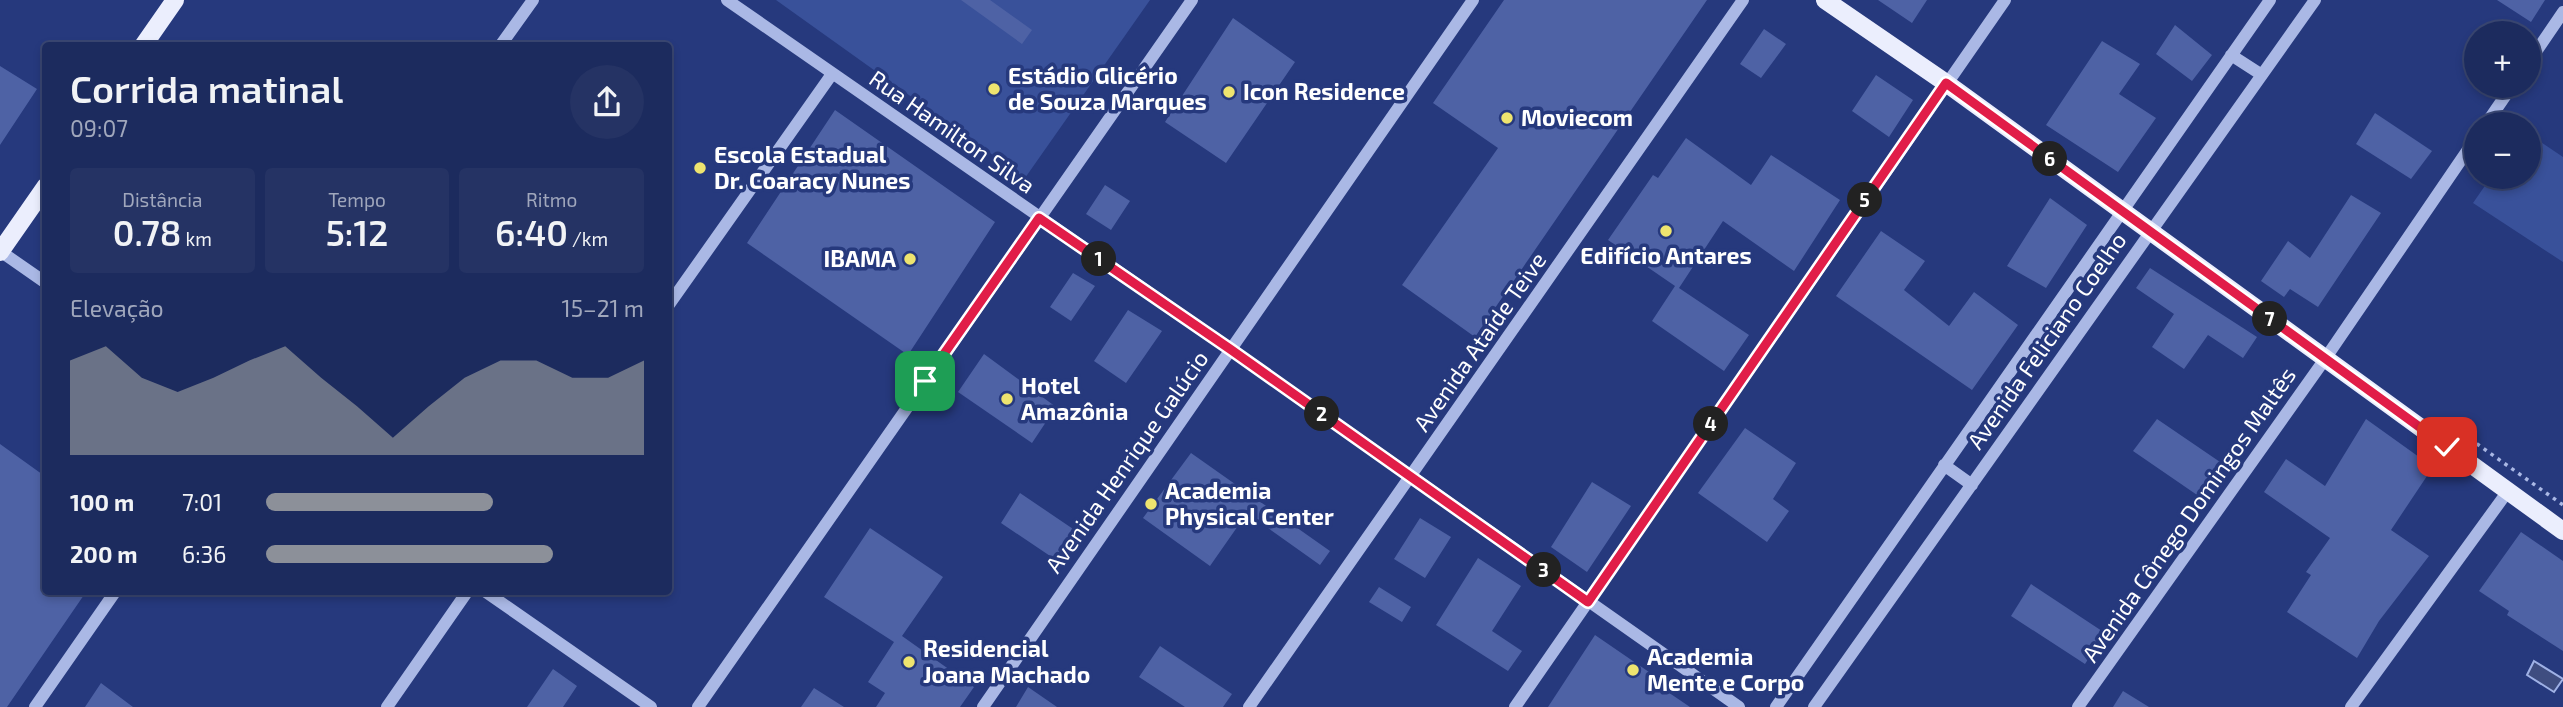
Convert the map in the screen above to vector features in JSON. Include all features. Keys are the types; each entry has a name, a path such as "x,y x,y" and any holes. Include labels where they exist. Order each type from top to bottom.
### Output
{"main road":[{"path":"146,42 174,0"},
{"path":"1825,0 1946,83 2563,530"},
{"path":"0,251 42,192"}],"street":[{"path":"503,42 533,0"},
{"name":"Rua Hamilton Silva","path":"727,0 1739,707"},
{"path":"698,707 1192,0"},
{"name":"Avenida Henrique Galúcio","path":"983,707 1473,0"},
{"name":"Avenida Ataíde Teive","path":"1249,707 1743,0"},
{"path":"1515,707 2005,0"},
{"name":"Avenida Feliciano Coelho","path":"1776,707 2270,0"},
{"name":"Avenida Feliciano Coelho","path":"1814,707 2315,0"},
{"path":"2541,44 2563,12"},
{"path":"2231,55 2262,75"},
{"path":"672,300 832,74"},
{"name":"Avenida Cônego Domingos Maltês","path":"2078,707 2325,359 2464,156"},
{"path":"0,251 42,280"},
{"path":"1944,466 1972,485"},
{"path":"2351,707 2508,491"},
{"path":"35,707 113,595"},
{"path":"387,707 465,595"},
{"path":"490,595 651,707"}],"shaded area":[{"name":"Estádio Glicério de Souza Marques","path":"776,0 1150,0 1025,178"},
{"path":"2541,142 2563,157 2563,262 2473,203 2483,189 2541,189"},
{"path":"2534,661 2563,679 2554,692 2527,675"}],"building":[{"path":"961,0 990,0 1032,30 1022,44"},
{"path":"1504,0 1707,0 1475,337 1402,285 1498,148 1433,103"},
{"path":"1878,0 1927,0 1912,23"},
{"path":"2497,0 2545,0 2529,21"},
{"name":"Icon Residence","path":"1233,18 1295,62 1226,163 1165,122"},
{"path":"2175,25 2212,55 2192,81 2156,54"},
{"path":"1764,29 1786,44 1761,78 1740,64"},
{"path":"2102,41 2140,64 2119,94 2156,118 2118,172 2046,125"},
{"path":"0,66 37,89 0,145"},
{"path":"1876,75 1913,100 1889,137 1852,111"},
{"path":"835,110 995,222 908,355 747,243"},
{"path":"2375,113 2432,151 2411,179 2356,144"},
{"path":"1686,138 1751,185 1771,155 1840,200 1794,271 1723,221 1679,288 1749,335 1724,371 1652,321 1675,286 1608,240 1653,175 1658,178"},
{"path":"1105,185 1130,201 1111,230 1086,214"},
{"path":"2351,195 2381,213 2318,307 2290,289 2284,297 2261,281 2288,241 2310,258"},
{"path":"2050,198 2087,225 2046,288 2007,266"},
{"path":"1881,231 1925,261 1904,290 1949,326 1974,292 2018,325 1972,390 1836,296"},
{"path":"2150,268 2257,337 2243,358 2208,335 2184,369 2152,347 2174,314 2136,288"},
{"path":"1073,273 1095,286 1071,321 1050,307"},
{"path":"1128,310 1162,331 1126,383 1094,361"},
{"name":"Hotel Amazônia","path":"984,354 1056,407 1032,443 958,392"},
{"path":"2157,419 2223,464 2200,497 2133,451"},
{"path":"2366,419 2433,467 2391,530 2429,556 2379,621 2357,658 2287,612 2311,575 2306,572 2330,538 2264,492 2286,459 2325,486"},
{"path":"1745,428 1796,463 1773,499 1789,511 1767,542 1698,493"},
{"path":"0,444 42,474 42,595 84,595 7,707 0,707"},
{"path":"1191,453 1330,551 1320,565 1247,513 1210,566 1143,518"},
{"path":"1592,482 1631,506 1587,572 1551,547"},
{"path":"1020,493 1079,533 1059,562 1001,523"},
{"path":"1420,518 1451,537 1425,578 1394,559"},
{"path":"870,528 943,577 902,636 974,687 960,707 876,707 885,693 868,682 894,642 824,597"},
{"path":"2521,532 2563,561 2563,651 2507,615 2509,611 2479,591"},
{"path":"1478,558 1521,586 1492,631 1522,651 1508,671 1436,625"},
{"path":"2031,584 2105,633 2085,664 2011,616"},
{"path":"1379,587 1411,607 1402,622 1369,602"},
{"path":"1595,635 1665,683 1662,688 1690,707 1548,707"},
{"path":"1160,646 1232,694 1223,707 1185,707 1139,677"},
{"path":"553,669 577,686 563,707 527,707"},
{"path":"101,683 133,707 85,707"},
{"path":"1028,687 1057,707 1016,707"},
{"path":"814,688 844,707 801,707"},
{"path":"2123,691 2149,707 2113,707"}],"place":[{"name":"Estádio Glicério de Souza Marques","path":"994,89"},
{"name":"Icon Residence","path":"1229,92"},
{"name":"Moviecom","path":"1507,118"},
{"name":"Escola Estadual Dr. Coaracy Nunes","path":"700,168"},
{"name":"Edifício Antares","path":"1666,231"},
{"name":"IBAMA","path":"910,259"},
{"name":"Hotel Amazônia","path":"1007,399"},
{"name":"Academia Physical Center","path":"1151,504"},
{"name":"Residencial Joana Machado","path":"909,662"},
{"name":"Academia Mente e Corpo","path":"1633,670"}],"route":[{"path":"925,381 1039,218 1230,349 1588,602 1946,83 2447,447"}]}
